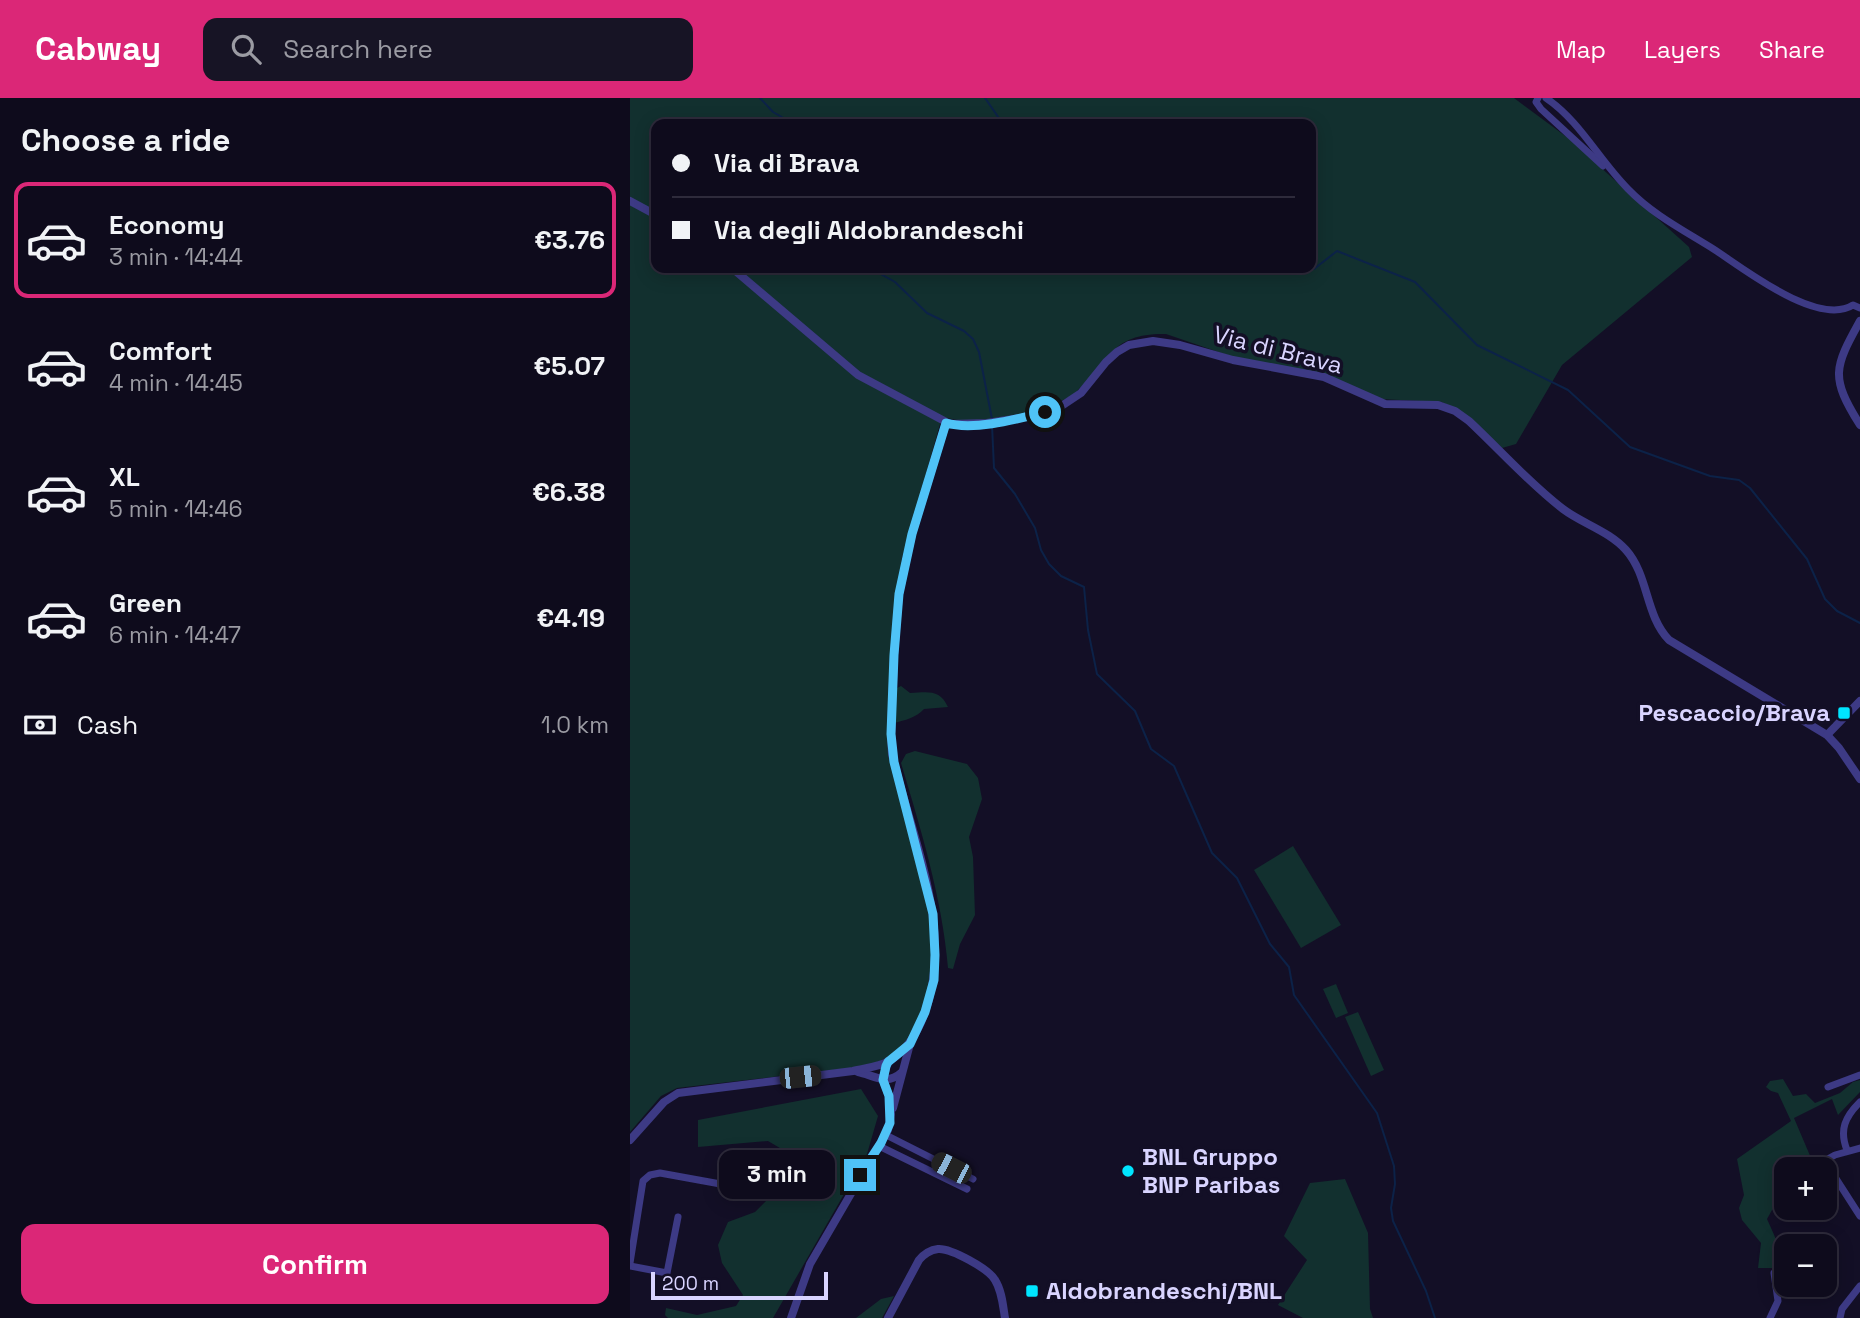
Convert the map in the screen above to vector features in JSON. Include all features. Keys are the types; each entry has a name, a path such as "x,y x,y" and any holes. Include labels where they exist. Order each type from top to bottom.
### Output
{"street":[{"path":"1538,98 1536,102 1541,109 1647,207 1770,288 1829,310 1857,306 1860,295"},
{"path":"1546,98 1566,112 1612,173"},
{"path":"630,201 651,212"},
{"name":"Via di Brava","path":"738,273 858,375 946,423 991,423 1060,407 1081,393 1117,352 1129,345 1153,341 1180,345 1233,360 1324,377 1388,405 1429,404 1448,408 1469,421 1560,506 1624,548 1637,567 1658,625 1674,644 1827,735 1860,779"},
{"path":"1860,321 1841,356 1838,374 1841,390 1860,425"},
{"path":"791,1318 810,1264 834,1219 886,1135 910,1044 921,1023 933,987 935,930 925,879 892,754 891,734 899,594 946,423"},
{"path":"1827,735 1860,701"},
{"path":"630,1140 663,1102 683,1091 853,1071 888,1062 910,1044"},
{"path":"888,1062 897,1065 901,1073"},
{"path":"888,1062 883,1080 889,1096 891,1114"},
{"path":"853,1071 883,1080 894,1079 901,1073"},
{"path":"1828,1087 1860,1075"},
{"path":"1847,1150 1843,1136 1844,1123 1860,1102"},
{"path":"886,1135 973,1179"},
{"path":"879,1146 967,1189"},
{"path":"1831,1157 1860,1148"},
{"path":"678,1217 667,1273 630,1265 643,1181 646,1177 660,1173 726,1185"},
{"path":"1837,1180 1860,1216"},
{"path":"888,1318 920,1258 938,1249 950,1251 993,1276 999,1286 1005,1318"},
{"path":"1840,1318 1844,1306 1860,1286"},
{"path":"1770,1318 1777,1297"}],"green space":[{"path":"630,98 1514,98 1568,138 1689,247 1692,257 1562,365 1516,444 1502,448 1462,414 1442,402 1379,399 1321,373 1239,359 1166,334 1148,335 1122,343 1076,392 1056,403 1028,412 985,420 966,421 942,417 902,558 891,642 888,749 928,903 932,941 931,991 906,1045 893,1055 868,1066 677,1088 661,1096 630,1132"},
{"path":"901,686 910,693 937,694 948,707 924,709 914,717 894,723 895,689"},
{"path":"915,751 967,764 978,778 982,799 969,837 973,857 975,915 960,944 953,969 948,968 936,890 901,763 906,754"},
{"path":"1293,846 1341,925 1301,948 1254,870"},
{"path":"1336,984 1348,1013 1336,1018 1323,989"},
{"path":"1358,1012 1384,1070 1371,1076 1345,1017"},
{"path":"1783,1079 1793,1096 1806,1094 1815,1103 1840,1093 1853,1082 1860,1080 1860,1092 1838,1115 1832,1099 1794,1118 1811,1157 1774,1157 1774,1209 1767,1219 1774,1234 1774,1272 1772,1268 1758,1268 1761,1243 1742,1220 1739,1208 1744,1195 1737,1159 1791,1121 1778,1093 1766,1087 1770,1081"},
{"path":"861,1089 878,1116 867,1154 773,1318 668,1318 665,1315 666,1308 697,1315 736,1306 743,1295 722,1263 718,1245 728,1222 755,1212 769,1198 785,1151 768,1141 698,1147 698,1120"},
{"path":"1345,1179 1368,1233 1370,1309 1373,1318 1303,1318 1278,1305 1307,1260 1284,1236 1310,1183"},
{"path":"894,1296 882,1318 856,1318 881,1299"}],"waterway":[{"path":"760,98 773,112 785,119"},
{"path":"985,98 1000,119"},
{"path":"1316,267 1337,251 1415,282 1477,345 1568,390 1630,447 1710,476 1739,480 1750,488 1807,559 1825,599 1837,611 1860,623"},
{"path":"879,273 895,282 927,313 964,331 973,339 979,352 992,419"},
{"path":"992,425 994,468 1015,494 1035,528 1041,550 1049,564 1061,576 1084,587 1088,630 1097,674 1135,711 1151,749 1174,766 1212,853 1237,878 1270,944 1289,967 1294,995 1377,1113 1394,1166 1395,1184 1391,1208 1393,1221 1426,1291 1435,1318"}],"place":[{"name":"Pescaccio/Brava","path":"1844,713"},
{"name":"BNL Gruppo BNP Paribas","path":"1128,1171"},
{"name":"Aldobrandeschi/BNL","path":"1032,1291"}],"route":[{"path":"860,1175 881,1143 890,1123 889,1096 883,1080 886,1066 910,1044 918,1030 929,1003 935,970 933,914 891,741 896,625 907,555 946,423 987,423 1045,412"}]}
